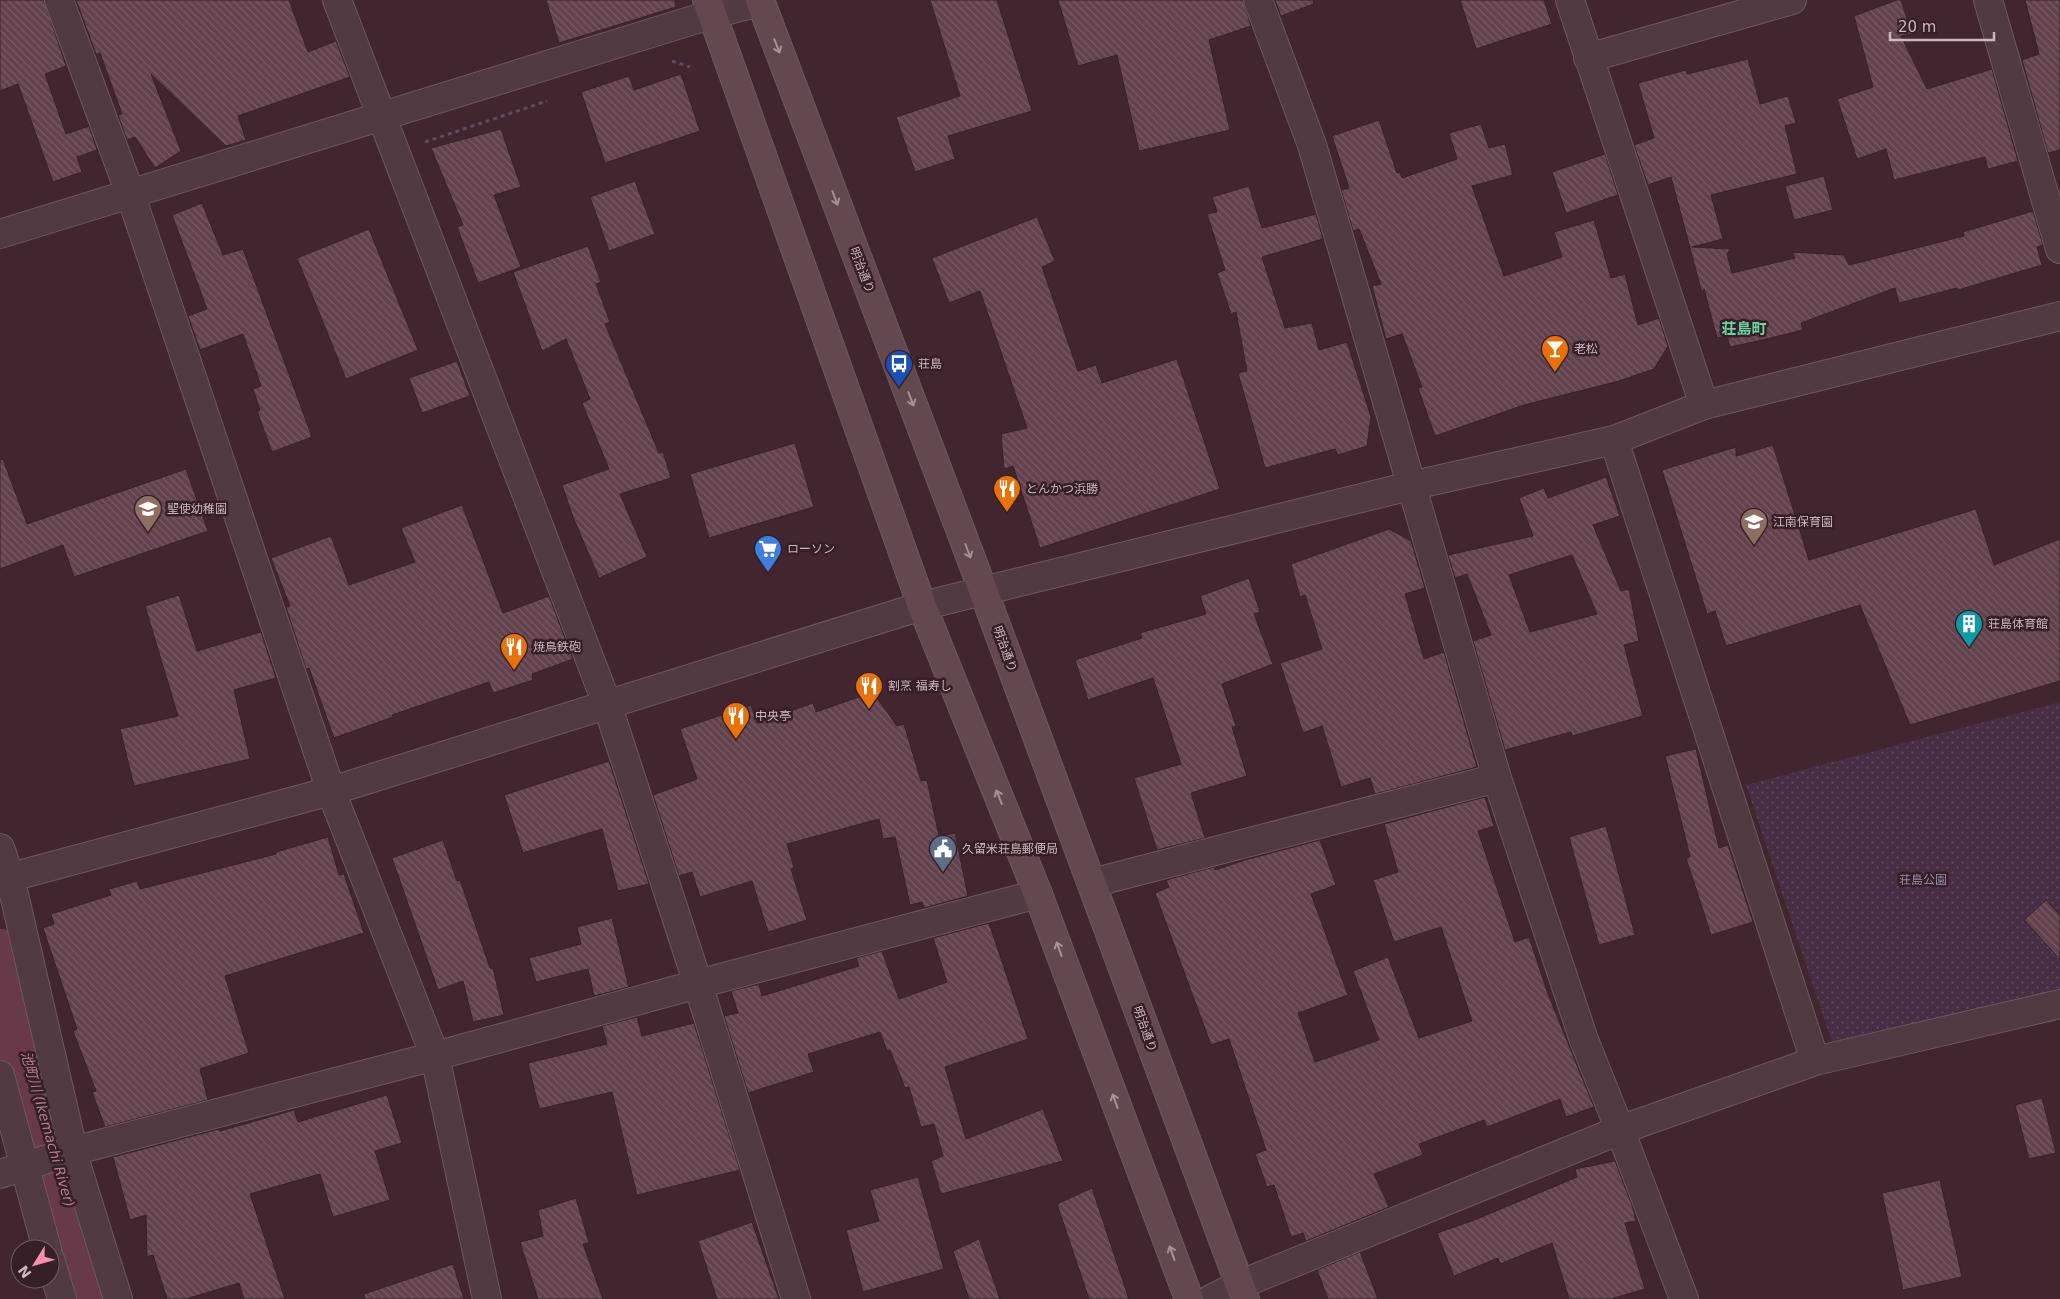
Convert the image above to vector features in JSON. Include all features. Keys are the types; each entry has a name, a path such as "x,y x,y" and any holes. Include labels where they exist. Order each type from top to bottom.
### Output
{"main road":[{"name":"明治通り","path":"762,1 984,590 1242,1292"},
{"path":"710,7 922,606 1038,894 1189,1299"}],"street":[{"path":"59,0 130,193 331,791 435,1056 487,1299"},
{"path":"337,0 608,704 796,1299"},
{"path":"1258,0 1312,145 1410,486 1497,778 1584,1040 1684,1299"},
{"path":"1570,0 1704,405"},
{"path":"1588,58 1792,0"},
{"path":"1988,0 2060,249"},
{"path":"0,234 382,117 710,7 762,1"},
{"path":"5,879 331,791 922,606 1410,486 1614,440 1704,405 2060,316"},
{"path":"1614,440 1815,1060"},
{"path":"1092,884 1497,778"},
{"path":"0,848 5,879 73,1151 118,1299"},
{"path":"12,1170 73,1151 1038,894"},
{"path":"1211,1299 1242,1292 1620,1130 1815,1060 2060,1004"},
{"path":"0,1075 12,1170 43,1239"}],"path":[{"path":"670,60 690,68"},
{"path":"425,142 557,98"}],"green space":[{"name":"荘島公園","path":"2060,702 2060,991 1833,1045 1746,785"}],"building":[{"path":"0,0 44,0 66,66 45,74 66,134 89,126 97,150 77,157 82,172 53,182 18,84 0,91"},
{"path":"76,0 289,0 308,52 336,41 350,77 238,116 246,140 226,146 151,74 181,151 155,168 135,137 127,140 118,115 122,114 100,53 96,54"},
{"path":"546,0 675,0 676,7 559,43"},
{"path":"930,0 997,0 1032,111 948,136 955,159 915,172 896,117 960,96"},
{"path":"1058,0 1243,0 1251,26 1209,40 1230,130 1139,151 1117,55 1078,66"},
{"path":"1275,0 1313,0 1314,4 1281,16"},
{"path":"1460,0 1544,0 1552,24 1476,49"},
{"path":"1901,0 1912,34 1901,36 1927,89 1992,69 2018,161 1988,169 1985,157 1894,180 1886,149 1857,159 1837,99 1873,87 1854,16"},
{"path":"2025,0 2060,0 2060,150 2048,153 2022,60 2039,54"},
{"path":"1748,59 1760,104 1788,96 1796,123 1785,126 1797,174 1711,195 1723,239 1692,247 1730,249 1727,254 1732,273 1795,258 1792,252 1844,255 1849,265 1964,236 1963,232 2033,211 2043,245 2037,247 2042,265 1958,290 1957,288 1899,303 1895,288 1801,323 1803,330 1758,341 1730,347 1727,336 1717,338 1704,289 1702,293 1671,177 1648,185 1634,145 1654,138 1638,83 1686,70 1687,74"},
{"path":"681,74 700,131 605,163 581,92 629,76 634,90"},
{"path":"1379,120 1397,173 1400,172 1402,178 1457,159 1449,133 1481,124 1489,148 1505,144 1513,175 1472,186 1504,276 1562,257 1554,232 1594,220 1611,278 1625,274 1638,325 1659,318 1668,346 1654,369 1619,381 1524,405 1435,436 1418,388 1422,387 1402,334 1386,339 1372,286 1381,284 1359,229 1353,231 1341,190 1349,188 1332,136"},
{"path":"501,129 521,187 494,195 521,267 478,283 457,227 463,225 431,148"},
{"path":"1605,154 1618,195 1566,213 1552,172"},
{"path":"1824,176 1833,210 1794,220 1785,186"},
{"path":"635,181 655,234 609,251 590,197"},
{"path":"1249,186 1262,228 1316,214 1323,239 1262,257 1285,328 1312,323 1319,350 1347,342 1371,417 1367,446 1338,455 1335,449 1265,468 1238,373 1247,371 1236,312 1231,314 1217,273 1225,270 1207,214 1217,212 1212,197"},
{"path":"202,203 223,255 243,249 312,437 272,452 257,411 260,410 253,389 261,386 243,334 200,350 188,316 207,309 172,215"},
{"path":"1037,217 1055,261 1042,267 1078,371 1096,365 1102,383 1177,359 1220,489 1040,548 1013,466 1004,469 1001,434 1027,428 980,291 949,303 932,258"},
{"path":"369,229 418,350 346,379 297,258"},
{"path":"588,246 601,282 596,284 610,322 605,324 659,453 663,452 671,478 620,494 647,557 599,578 573,517 562,485 609,469 582,403 590,399 566,339 542,351 513,272"},
{"path":"457,361 470,396 422,413 409,378"},
{"path":"795,443 814,507 709,538 690,474"},
{"path":"1773,445 1809,560 1976,509 1994,565 2060,539 2060,681 1910,725 1860,605 1726,646 1715,611 1707,614 1662,470 1736,447 1736,456"},
{"path":"3,459 27,524 186,469 208,531 74,577 63,545 0,569 0,460"},
{"path":"1606,477 1620,516 1593,525 1621,591 1629,589 1639,641 1624,645 1643,716 1572,736 1571,732 1505,750 1473,641 1491,635 1467,574 1455,578 1448,555 1533,536 1519,498 1544,488 1548,498","holes":["1572,555 1597,614 1530,632 1509,575"]},
{"path":"462,505 503,613 549,596 573,659 532,674 533,680 493,693 489,682 392,715 393,717 334,738 309,668 306,669 286,607 290,606 271,558 331,536 349,585 415,562 401,528"},
{"path":"1389,529 1411,541 1425,588 1405,594 1424,659 1444,652 1477,767 1375,794 1370,778 1341,787 1322,726 1303,733 1280,663 1322,649 1305,595 1300,597 1291,564"},
{"path":"1249,578 1260,612 1254,614 1273,664 1222,684 1236,726 1232,727 1247,776 1191,793 1205,838 1157,850 1134,778 1181,764 1153,678 1088,700 1075,660 1142,638 1140,633 1206,614 1200,596"},
{"path":"179,595 197,651 261,632 276,678 234,690 250,759 134,786 120,729 178,716 145,606"},
{"path":"873,692 897,726 904,724 921,781 927,780 939,836 955,833 968,896 924,908 922,902 910,905 895,837 883,839 879,819 787,844 794,867 791,869 807,920 768,932 752,881 700,897 692,872 679,876 653,795 697,779 680,729 751,705 757,723 813,703 816,712"},
{"path":"1696,749 1719,848 1728,845 1753,922 1711,935 1686,858 1690,857 1665,756"},
{"path":"609,761 649,884 618,891 602,829 523,853 504,795"},
{"path":"1485,797 1494,826 1478,831 1515,942 1529,937 1548,994 1594,1107 1566,1117 1560,1099 1487,1127 1484,1120 1419,1144 1423,1155 1374,1174 1389,1207 1306,1241 1303,1233 1291,1237 1274,1185 1267,1187 1255,1154 1266,1150 1229,1039 1211,1045 1155,893 1169,887 1166,880 1214,867 1215,870 1320,840 1336,885 1311,894 1348,995 1298,1013 1315,1062 1379,1040 1353,971 1388,957 1419,1038 1472,1021 1441,927 1394,942 1373,880 1398,872 1384,824"},
{"path":"1606,826 1635,935 1599,945 1569,837"},
{"path":"328,837 339,875 344,874 364,933 225,976 249,1053 200,1069 208,1100 105,1127 92,1092 96,1091 73,1031 77,1029 43,928 54,924 51,914 111,895 109,889 137,881 140,889 276,854 276,852"},
{"path":"443,840 457,881 460,880 490,968 493,968 504,1015 473,1022 463,981 438,990 392,858"},
{"path":"2046,900 2060,915 2060,959 2024,920"},
{"path":"612,918 629,987 594,996 588,969 536,982 529,958 581,944 577,927"},
{"path":"989,923 1028,1039 945,1067 966,1139 1043,1109 1063,1161 941,1194 931,1161 943,1156 934,1124 921,1127 909,1087 905,1088 890,1050 887,1051 880,1032 808,1054 814,1072 748,1093 724,1016 738,1013 731,991 759,984 762,996 859,966 856,958 882,951 899,999 947,982 933,938"},
{"path":"637,1017 642,1036 694,1023 740,1170 637,1195 612,1092 539,1109 528,1063 607,1044 602,1026"},
{"path":"387,1095 402,1143 375,1151 390,1200 333,1217 320,1174 250,1194 285,1299 244,1299 239,1283 186,1299 167,1299 153,1255 147,1257 146,1215 130,1220 113,1157 219,1129 220,1131 294,1110 298,1122"},
{"path":"2042,1098 2056,1153 2029,1159 2015,1105"},
{"path":"1615,1161 1633,1208 1636,1221 1625,1223 1645,1289 1611,1299 1569,1299 1552,1243 1500,1264 1498,1258 1454,1276 1437,1233 1472,1221 1577,1177 1575,1169"},
{"path":"918,1177 944,1269 863,1292 846,1230 879,1221 870,1190"},
{"path":"1940,1180 1962,1277 1903,1290 1882,1193"},
{"path":"1092,1188 1129,1299 1089,1299 1057,1204"},
{"path":"576,1198 589,1243 583,1244 603,1299 538,1299 520,1242 543,1236 538,1210"},
{"path":"752,1222 779,1299 717,1299 698,1241"},
{"path":"979,1239 1000,1299 969,1299 953,1251"},
{"path":"1360,1252 1378,1299 1328,1299 1317,1270"},
{"path":"453,1264 464,1299 365,1299 364,1294"}],"waterway":[{"name":"池町川 (Ikemachi River)","path":"0,960 95,1299"}],"place":[{"name":"老松","path":"1555,373"},
{"name":"荘島","path":"899,388"},
{"name":"とんかつ浜勝","path":"1007,513"},
{"name":"聖使幼稚園","path":"148,533"},
{"name":"江南保育園","path":"1754,546"},
{"name":"ローソン","path":"768,573"},
{"name":"荘島体育館","path":"1969,648"},
{"name":"焼鳥鉄砲","path":"514,671"},
{"name":"割烹 福寿し","path":"869,710"},
{"name":"中央亭","path":"736,740"},
{"name":"久留米荘島郵便局","path":"943,873"}],"district":[{"name":"荘島町","path":"1744,329"}]}
